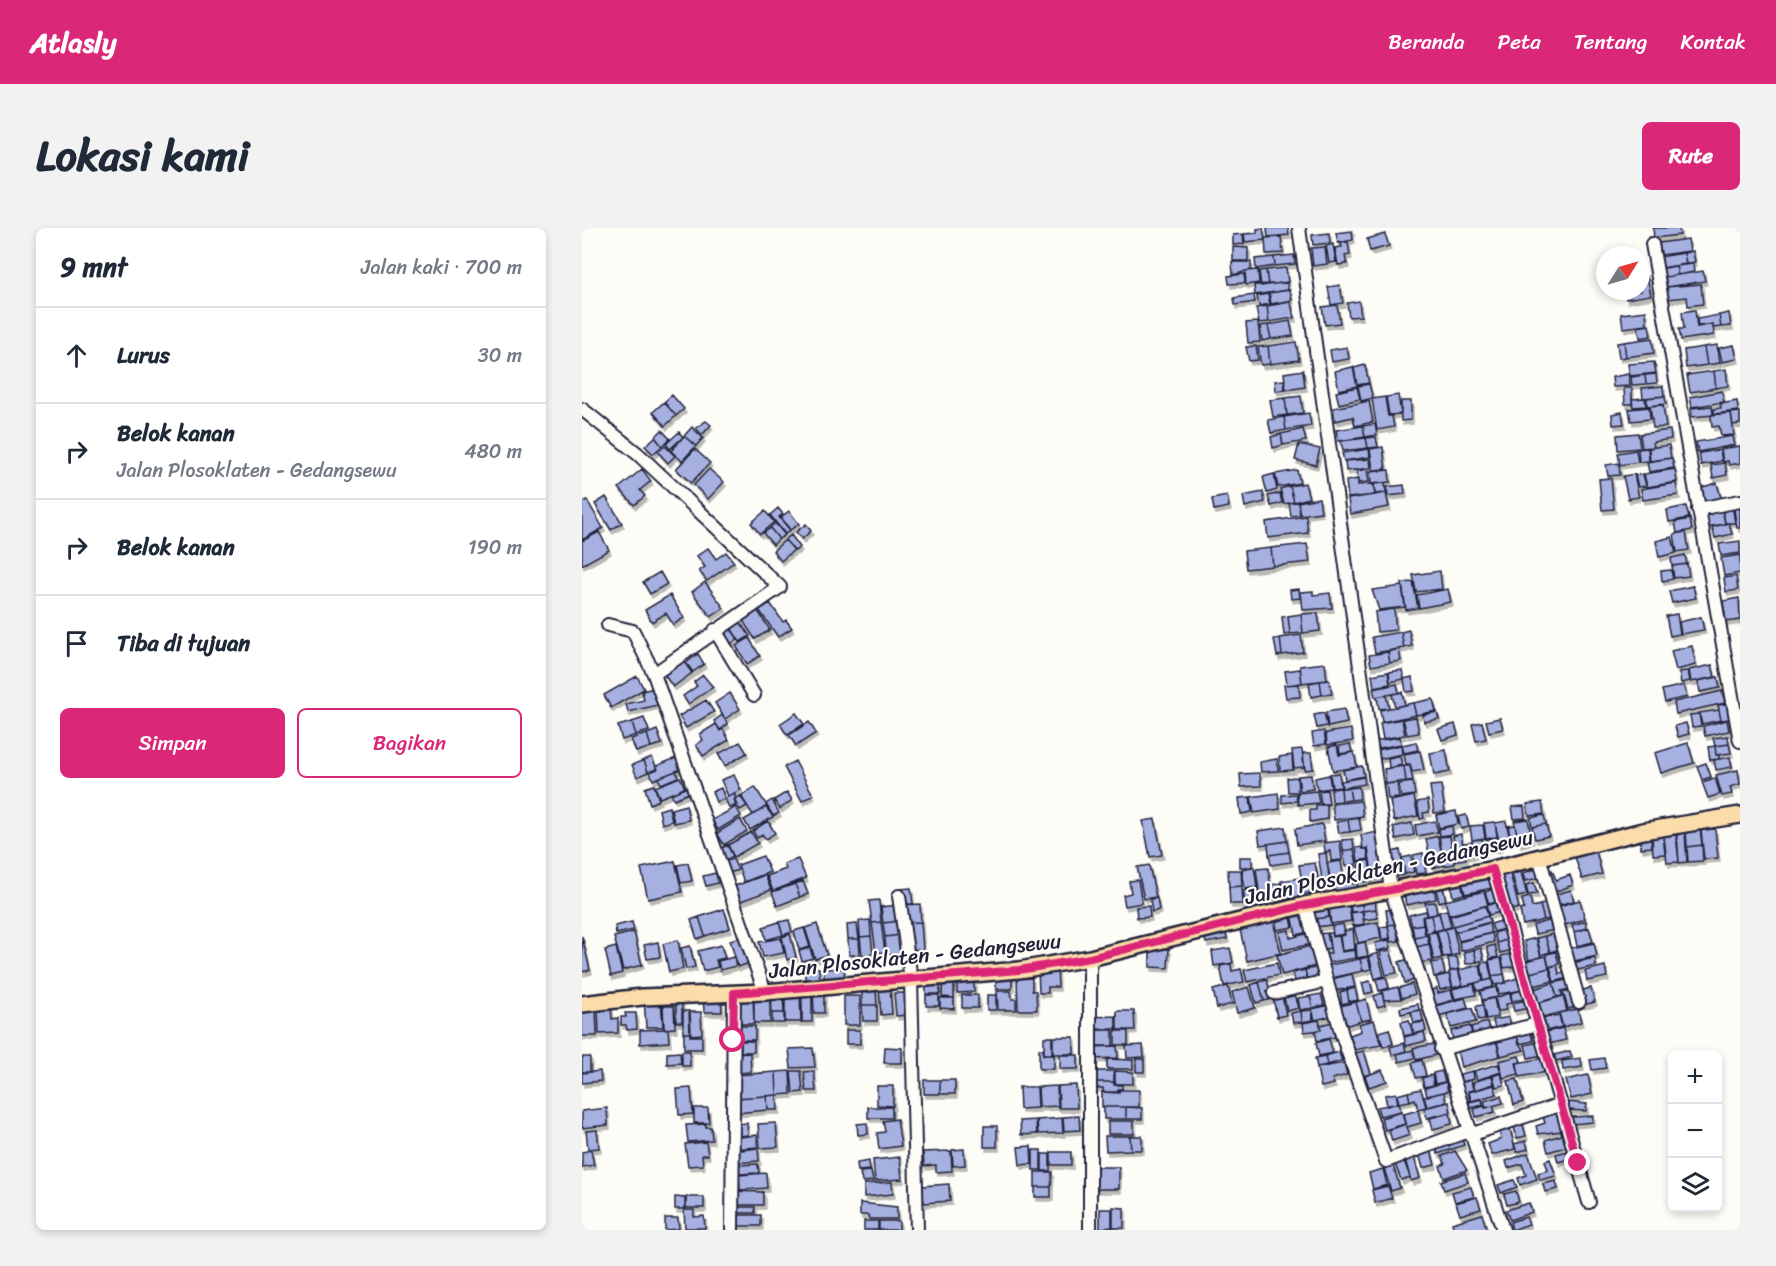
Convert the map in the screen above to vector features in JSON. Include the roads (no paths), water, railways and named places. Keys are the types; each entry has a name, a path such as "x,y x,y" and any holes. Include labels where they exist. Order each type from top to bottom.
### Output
{"main road":[{"name":"Jalan Plosoklaten - Gedangsewu","path":"582,1004 642,997 765,992 1019,970 1090,958 1305,905 1493,869 1680,823 1740,815"}],"street":[{"path":"1299,228 1391,890 1441,1049 1503,1230"},
{"path":"1652,244 1740,741"},
{"path":"587,413 613,432 779,584 779,590 716,630 654,674"},
{"path":"1698,509 1740,501"},
{"path":"608,625 633,631 654,674 765,992"},
{"path":"716,630 754,694"},
{"path":"1539,856 1579,1002"},
{"path":"1493,869 1589,1202"},
{"path":"899,896 911,979 917,1230"},
{"path":"1305,905 1342,1035 1386,1161 1562,1104"},
{"path":"1090,958 1090,1230"},
{"path":"1274,993 1327,981"},
{"path":"732,1230 734,993"},
{"path":"1441,1049 1538,1024"}]}
